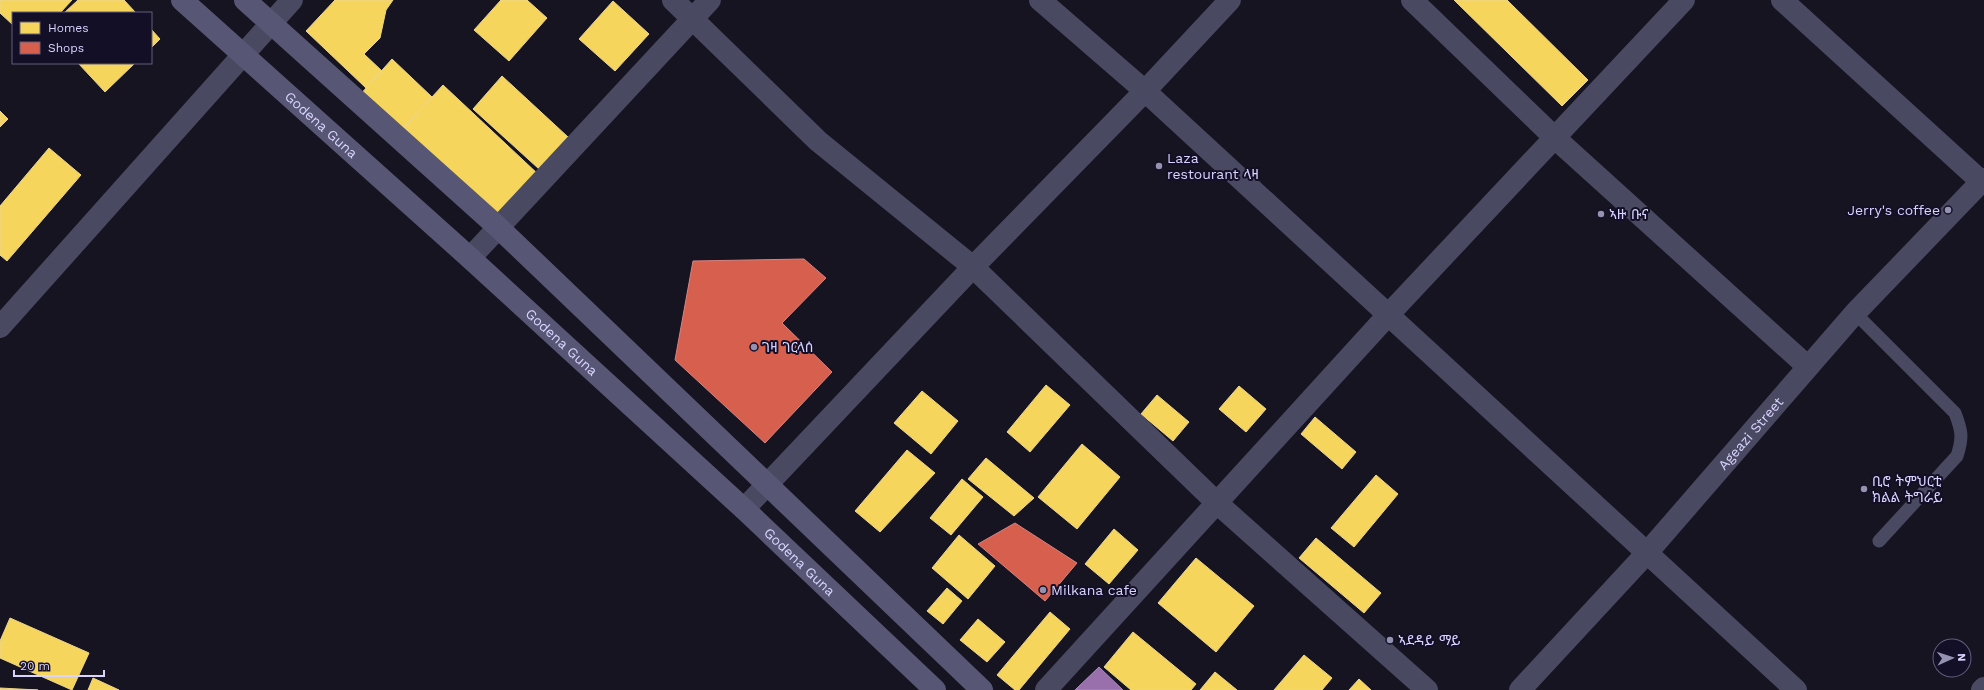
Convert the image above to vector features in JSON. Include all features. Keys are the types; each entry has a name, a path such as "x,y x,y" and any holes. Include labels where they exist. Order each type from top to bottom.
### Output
{"main road":[{"name":"Godena Guna","path":"182,0 470,258 744,509 935,690"},
{"path":"245,0 499,228 982,690"}],"street":[{"path":"0,326 292,0"},
{"path":"673,0 818,141 973,267 1217,503 1428,690"},
{"path":"470,258 694,19 710,0"},
{"path":"1040,0 1145,91 1389,314 1646,554 1796,690"},
{"path":"744,509 973,267 1145,91 1230,0"},
{"path":"1412,0 1555,138 1807,366"},
{"path":"1046,690 1389,314 1684,0"},
{"path":"1782,0 1983,181"},
{"name":"Ageazi Street","path":"1520,690 1646,554 1807,366 1855,313 1983,181"}],"lane":[{"path":"1855,313 1955,413 1962,439 1958,456 1879,541"}],"building: Homes":[{"path":"0,0 72,0 61,12 12,12 12,24 0,13"},
{"path":"78,0 124,0 135,12 65,12"},
{"path":"335,0 393,0 386,10 380,38 364,54 382,71 366,88 306,31"},
{"path":"501,0 527,0 547,18 509,61 474,30"},
{"path":"1454,0 1507,0 1588,80 1562,106"},
{"path":"613,1 649,34 615,71 579,39"},
{"path":"152,30 160,39 152,47"},
{"path":"392,59 432,97 399,133 359,96"},
{"path":"79,64 134,64 105,92"},
{"path":"502,76 568,137 539,169 473,109"},
{"path":"443,85 539,175 496,223 399,133"},
{"path":"0,111 8,119 0,127"},
{"path":"49,148 81,175 7,261 0,255 0,206"},
{"path":"1046,385 1070,405 1030,452 1007,432"},
{"path":"1239,386 1266,409 1246,432 1219,409"},
{"path":"922,391 958,421 931,454 894,423"},
{"path":"1157,395 1189,422 1173,441 1141,414"},
{"path":"1315,417 1356,452 1342,469 1301,434"},
{"path":"1082,444 1120,477 1077,529 1038,497"},
{"path":"907,450 935,473 880,532 855,511"},
{"path":"986,458 1034,498 1014,516 968,479"},
{"path":"1376,475 1398,494 1354,547 1331,528"},
{"path":"962,479 983,497 951,535 930,518"},
{"path":"1114,529 1138,550 1109,584 1085,564"},
{"path":"959,535 995,566 968,599 932,568"},
{"path":"1316,538 1381,593 1364,613 1299,558"},
{"path":"1196,558 1254,606 1216,652 1158,603"},
{"path":"947,588 962,601 943,624 927,611"},
{"path":"1050,612 1070,629 1019,690 1015,690 997,675"},
{"path":"10,618 89,653 72,690 0,658 0,641"},
{"path":"978,619 1005,642 987,662 960,640"},
{"path":"1133,632 1196,684 1191,690 1131,690 1104,667"},
{"path":"1304,655 1332,678 1322,690 1274,690"},
{"path":"1215,672 1237,690 1200,690"},
{"path":"93,678 119,690 88,690"},
{"path":"1359,679 1371,690 1349,690"},
{"path":"0,688 38,690 0,690"}],"building: Shops":[{"path":"804,259 826,278 782,323 832,372 765,443 675,360 693,261"},
{"path":"1015,523 1077,563 1045,601 978,544"}],"building: Offices":[{"path":"1099,667 1123,690 1075,690"}],"place":[{"name":"Laza restourant ላዛ","path":"1159,166"},
{"name":"Jerry's coffee","path":"1948,210"},
{"name":"ኣዙ ቡና","path":"1601,214"},
{"name":"ገዛ ገርላሰ","path":"754,347"},
{"name":"ቢሮ ትምህርቲ ክልል ትግራይ","path":"1864,489"},
{"name":"Milkana cafe","path":"1043,590"},
{"name":"ኣደዳይ ማይ","path":"1390,640"}]}
